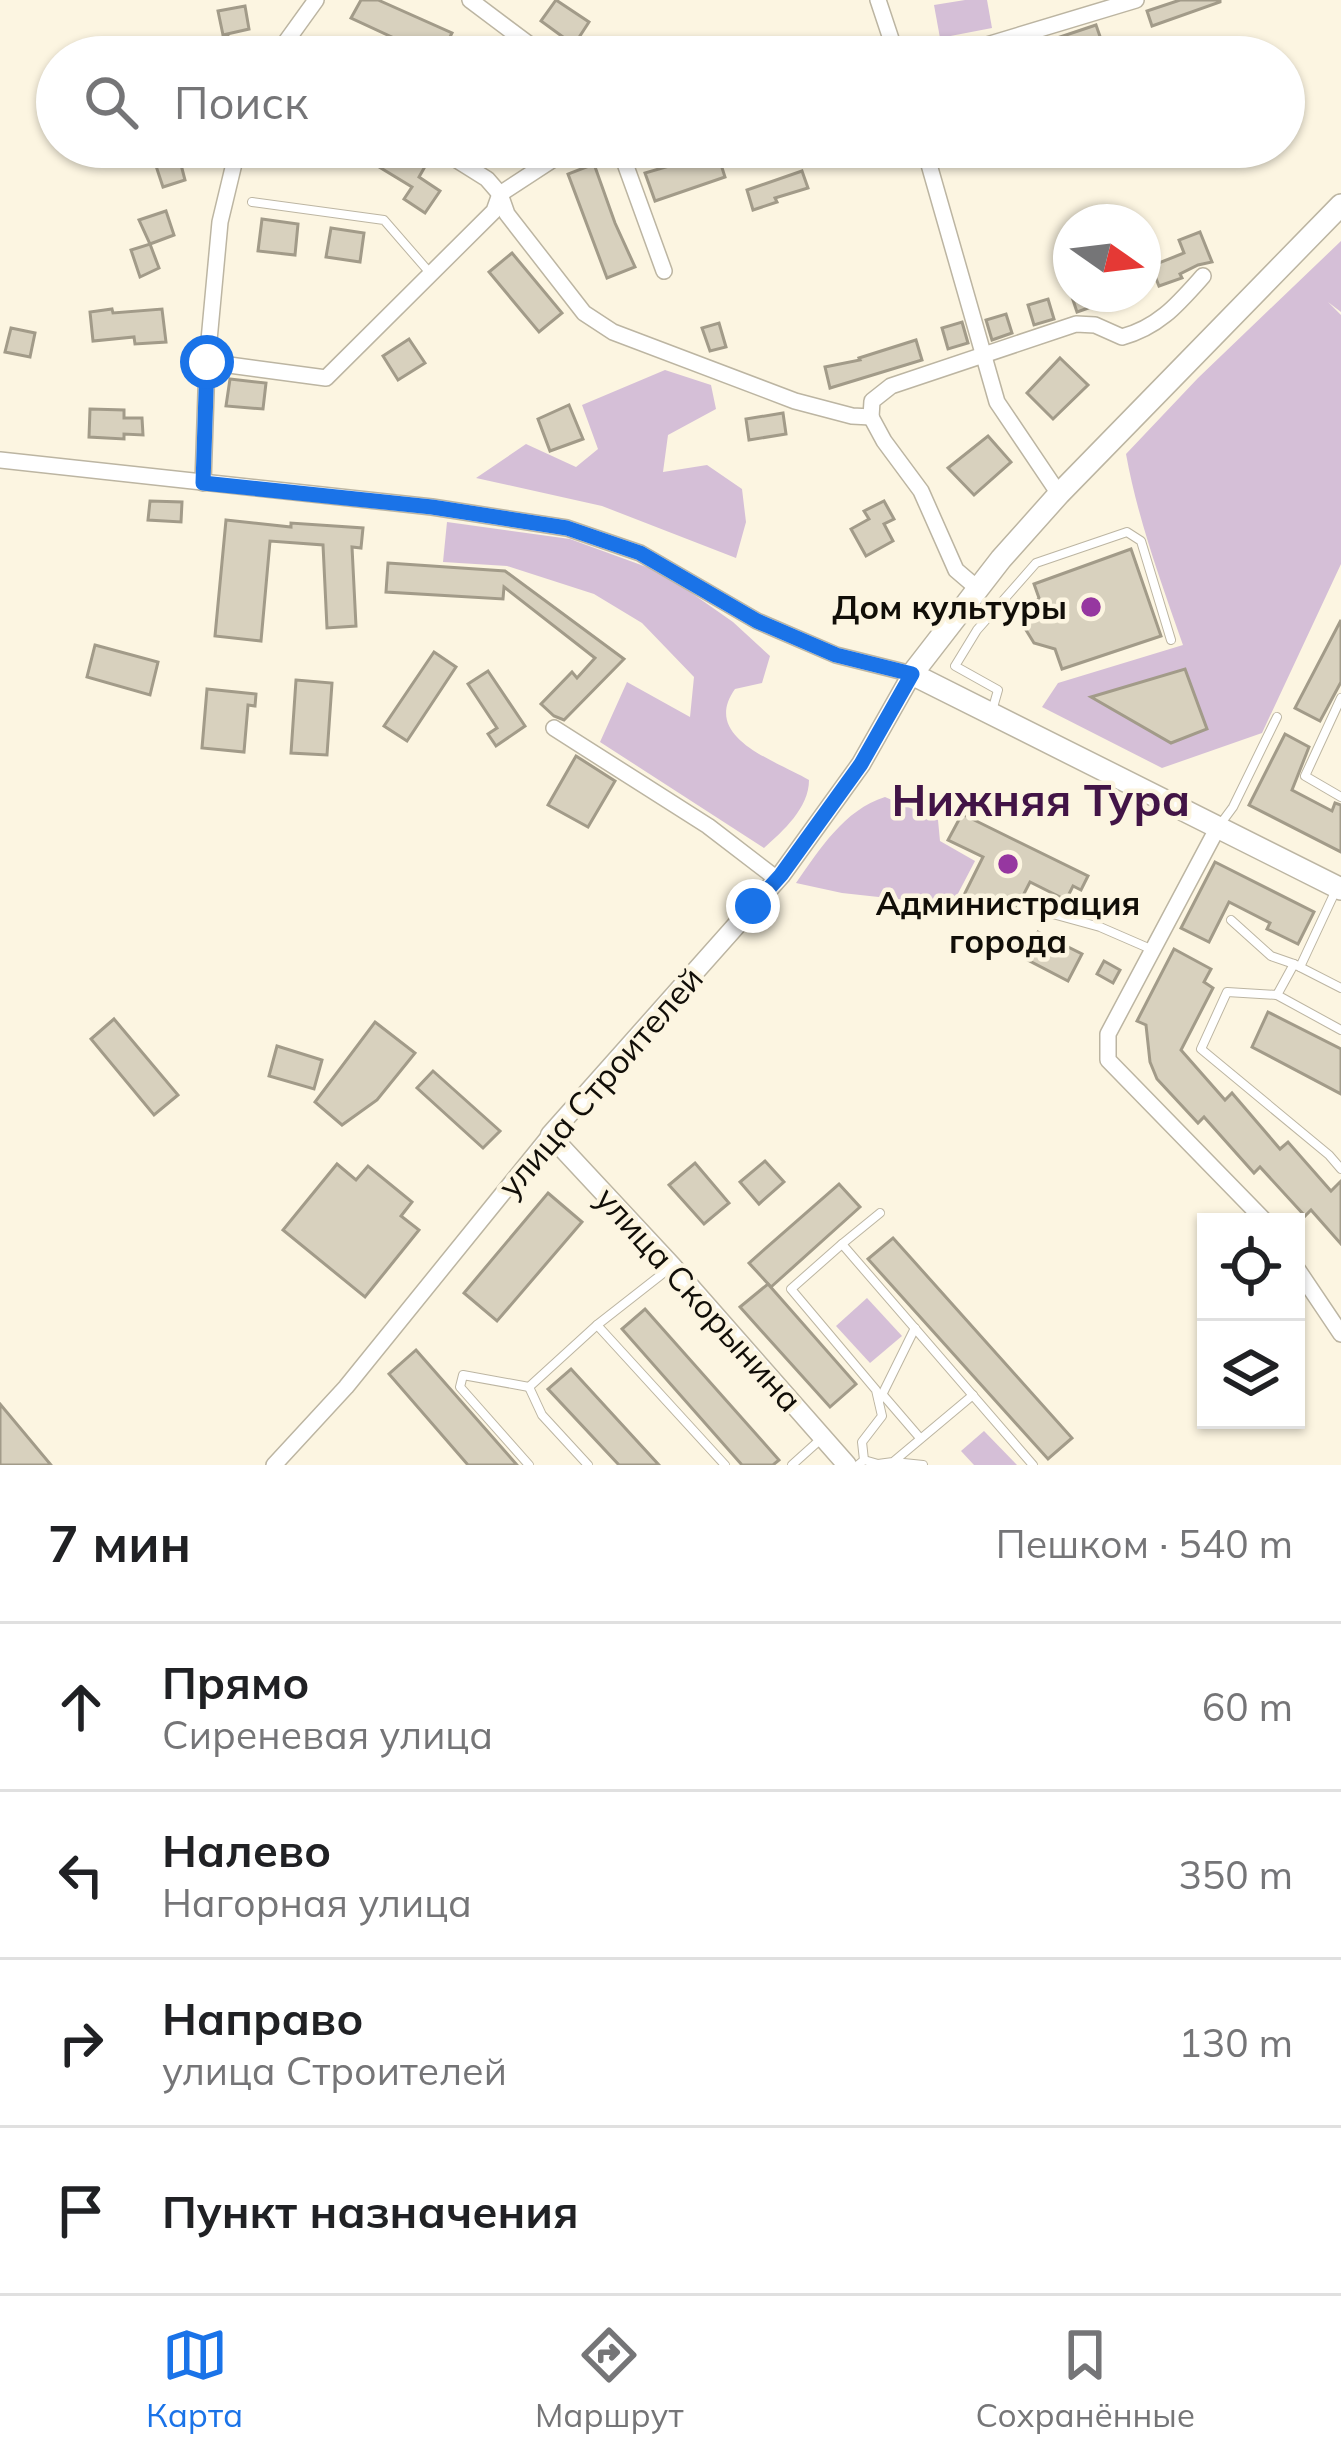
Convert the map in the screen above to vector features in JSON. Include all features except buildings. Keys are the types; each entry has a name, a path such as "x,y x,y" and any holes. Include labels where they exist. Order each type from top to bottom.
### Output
{"main road":[{"name":"улица Строителей","path":"912,674 977,588 1059,494 1341,205"},
{"path":"912,674 1340,885"}],"street":[{"path":"290,36 316,0"},
{"path":"470,0 518,36"},
{"path":"878,0 890,36"},
{"path":"1017,36 1136,0"},
{"path":"203,483 207,362 220,222 233,168"},
{"path":"469,168 500,194 507,214 584,313 613,332 795,401 852,416 872,416"},
{"path":"207,362 326,378 494,211 500,194 540,168"},
{"path":"627,168 664,271"},
{"path":"930,168 997,403 1059,494"},
{"path":"977,588 956,570 921,491 884,442 872,416 872,401 891,386 1076,324 1095,325 1122,338 1142,332 1165,318 1203,276"},
{"path":"0,460 432,507 567,528 640,553 757,621 836,655 912,674"},
{"name":"улица Строителей","path":"274,1465 346,1387 550,1135 777,879 861,764 912,674"},
{"path":"554,728 708,826 777,879"},
{"path":"1218,827 1108,1034 1108,1060 1257,1213"},
{"name":"улица Скорынина","path":"550,1135 823,1438 856,1463"},
{"path":"1305,1280 1340,1329"}],"lane":[{"path":"252,202 384,220 431,274"},
{"path":"991,713 998,690 955,666 977,630 1036,563 1127,532 1141,541 1171,640"},
{"path":"1341,698 1305,776 1341,797"},
{"path":"1218,827 1233,807 1277,717"},
{"path":"1277,995 1340,885"},
{"path":"1048,913 1100,927 1153,950"},
{"path":"1231,920 1271,956 1341,988"},
{"path":"1341,1030 1277,995 1227,992 1201,1049 1341,1169"},
{"path":"880,1213 791,1289 881,1399 920,1438"},
{"path":"842,1244 1034,1465"},
{"path":"529,1387 672,1266"},
{"path":"597,1325 725,1465"},
{"path":"915,1328 881,1399 882,1416 862,1442 856,1463 923,1465"},
{"path":"529,1387 463,1376 460,1387 529,1465"},
{"path":"529,1387 542,1415 588,1465"},
{"path":"892,1462 973,1395"},
{"path":"792,1465 823,1438"}],"shaded area":[{"path":"987,0 992,28 940,36 934,5"},
{"path":"1341,241 1341,312 1328,302 1341,315 1341,564 1262,733 1162,768 1042,707 1058,683 1183,645 1144,527 1126,454"},
{"path":"665,370 711,385 716,409 668,435 663,472 707,465 742,489 746,522 736,558 602,506 476,478 526,444 576,467 598,449 582,405"},
{"path":"447,522 570,539 663,573 733,622 770,656 762,683 735,689 727,706 727,721 747,746 809,780 805,800 787,826 764,848 600,742 627,682 690,717 694,677 642,623 594,594 507,566 443,562"},
{"path":"885,797 938,820 940,841 975,861 952,905 796,883 845,821"},
{"path":"867,1298 902,1336 870,1363 836,1326"},
{"path":"984,1431 1017,1465 974,1465 961,1451"}],"place":[{"name":"Дом культуры","path":"1091,607"},
{"name":"Администрация города","path":"1008,864"}],"district":[{"name":"Нижняя Тура","path":"1041,800"}],"route":[{"path":"207,362 203,483 432,507 567,528 640,553 757,621 836,655 912,674 861,764 753,906"}]}
